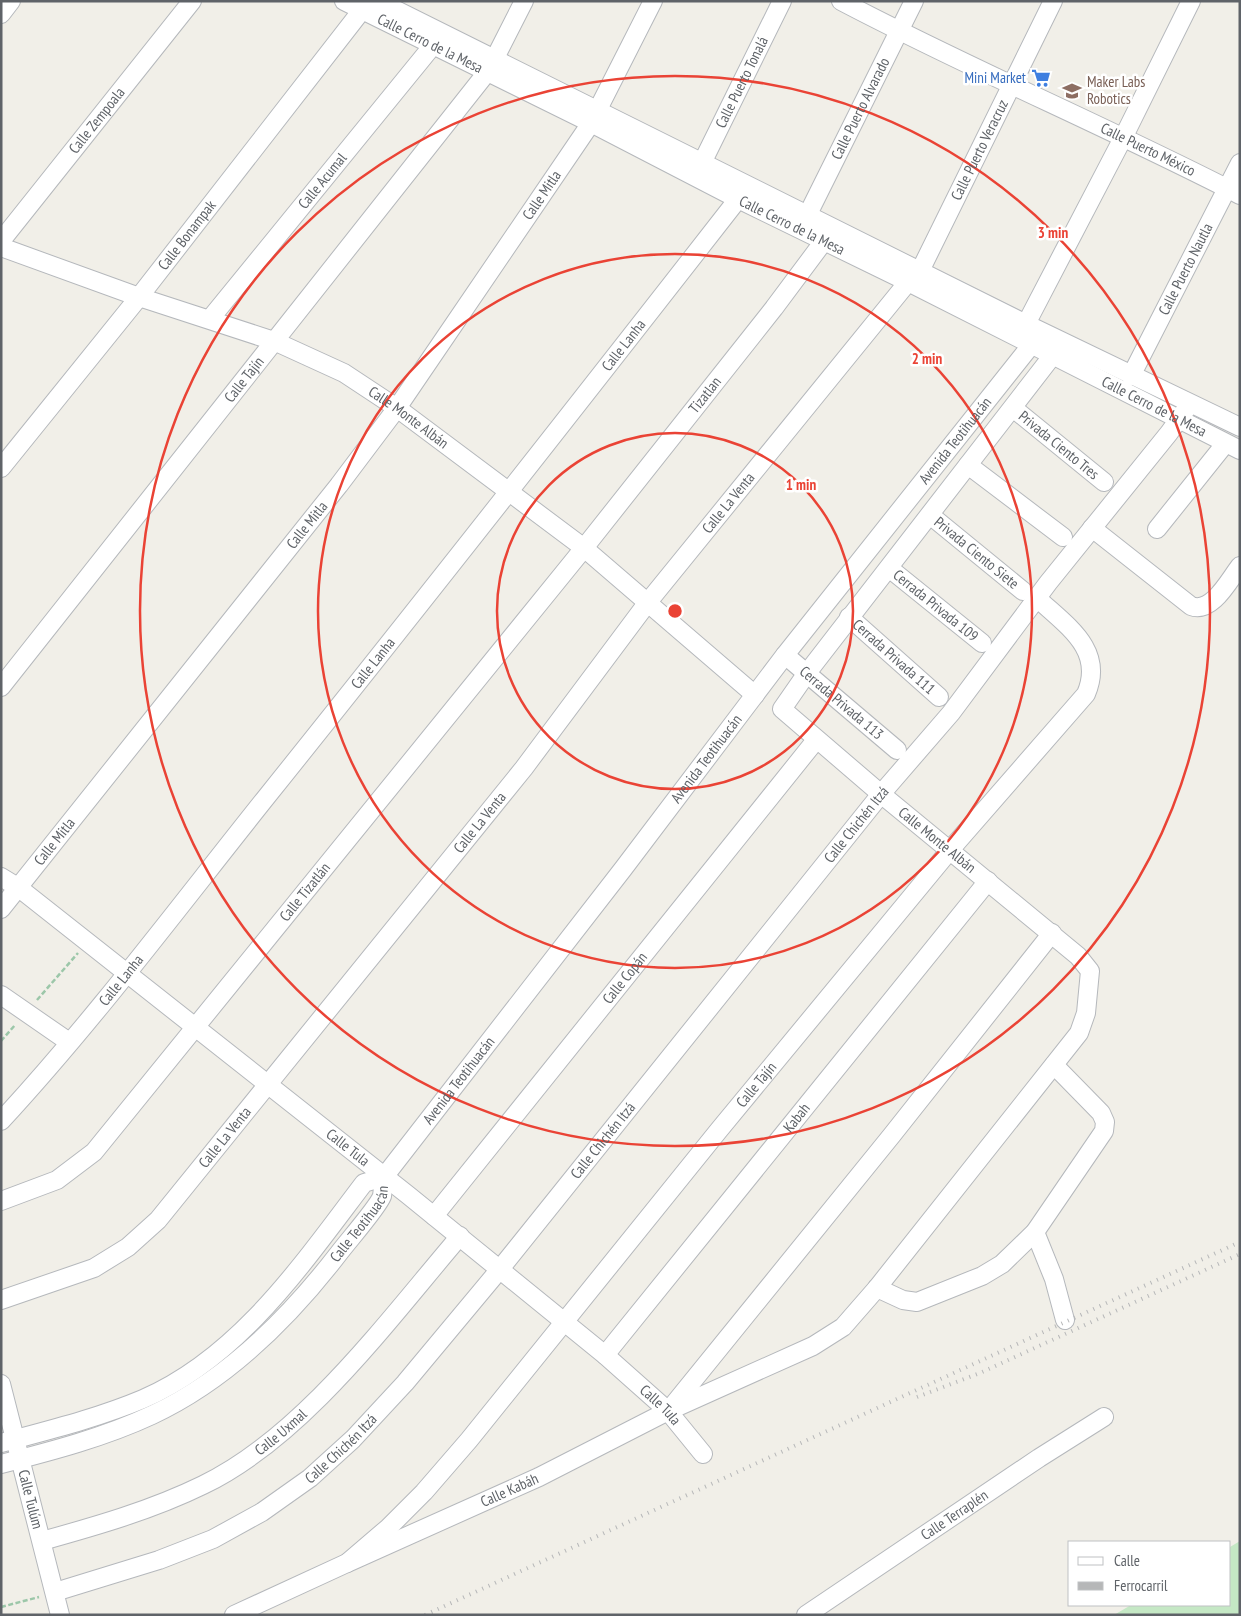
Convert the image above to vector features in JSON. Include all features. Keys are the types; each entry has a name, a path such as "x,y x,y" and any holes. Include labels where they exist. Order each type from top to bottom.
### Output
{"street":[{"path":"1,14 11,1"},
{"name":"Calle Zempoala","path":"1,241 192,1"},
{"name":"Calle Cerro de la Mesa","path":"344,1 366,6 434,44 492,65"},
{"name":"Calle Tajín","path":"1,687 492,65 524,1"},
{"name":"Calle Mitla","path":"1,909 339,485 397,408 595,116 653,1"},
{"name":"Calle Puerto Tonalá","path":"702,163 782,1"},
{"name":"Calle Puerto México","path":"841,1 899,32 1124,136 1234,192"},
{"name":"Calle Puerto Alvarado","path":"807,216 914,1"},
{"name":"Calle Puerto Veracruz","path":"914,276 1013,85 1053,1"},
{"path":"1026,324 1124,136 1190,1"},
{"name":"Calle Cerro de la Mesa","path":"386,3 492,65 595,116 702,163 807,216 1032,344 1232,447"},
{"name":"Calle Bonampak","path":"1,468 139,297 366,6"},
{"name":"Calle Acumal","path":"210,319 434,44"},
{"name":"Calle Cerro de la Mesa","path":"595,116 738,199 824,241 914,276 1026,324 1189,405 1239,424"},
{"name":"Calle Puerto Nautla","path":"1131,376 1234,192 1240,163"},
{"name":"Calle Lanha","path":"5,1111 69,1042 126,973 510,492 738,199"},
{"name":"Tizatlan","path":"584,548 774,308 824,241"},
{"name":"Calle Monte Albán","path":"1,247 139,297 274,341 344,373 397,408 584,548 755,695"},
{"name":"Calle La Venta","path":"1,1300 94,1268 128,1247 158,1220 524,768 648,602 914,276"},
{"name":"Avenida Teotihuacán","path":"384,1177 623,869 785,655 1032,344"},
{"path":"807,673 1053,355"},
{"name":"Calle Chichén Itzá","path":"55,1592 159,1560 213,1539 262,1512 310,1478 353,1439 405,1383 500,1270 881,794 951,713 1031,595 1092,528 1189,405"},
{"name":"Privada Ciento Tres","path":"1012,408 1104,482"},
{"path":"1157,529 1232,447"},
{"path":"944,456 965,468 1063,537"},
{"name":"Privada Ciento Siete","path":"930,515 1031,595 1085,646 1093,665 1092,680 1086,694 950,850"},
{"path":"1092,528 1191,606 1199,609 1205,607 1213,600 1240,566"},
{"name":"Calle Tizatlán","path":"1,1201 57,1180 94,1152 584,548"},
{"name":"Cerrada Privada 109","path":"889,568 982,643"},
{"name":"Cerrada Privada 111","path":"849,617 939,697"},
{"name":"Cerrada Privada 113","path":"785,655 897,750"},
{"name":"Calle Monte Albán","path":"807,673 782,709 881,794 1052,933 1078,956 1090,971"},
{"name":"Calle Copán","path":"434,1216 816,740"},
{"name":"Calle Tajín","path":"565,1322 950,850"},
{"name":"Calle Tula","path":"1,877 19,888 460,1236 605,1354 668,1411 703,1454"},
{"name":"Kabah","path":"605,1354 988,881"},
{"path":"668,1411 892,1135 1052,933"},
{"name":"Calle Kabáh","path":"234,1615 539,1477 668,1411 821,1341 843,1327 877,1288 1054,1066 1084,1023 1090,971"},
{"path":"1,995 69,1042"},
{"path":"877,1288 911,1302 926,1300 1002,1264 1035,1232 1104,1131 1105,1122 1101,1113 1054,1066"},
{"name":"Calle Teotihuacán","path":"1,1464 115,1430 153,1415 193,1393 236,1361 280,1321 327,1268 382,1197 384,1177 364,1183 265,1308 223,1347 185,1376 145,1398 107,1412 9,1441"},
{"path":"1035,1232 1054,1279 1066,1320"},
{"name":"Calle Uxmal","path":"42,1541 92,1528 152,1506 204,1485 244,1461 296,1420 345,1370 460,1236"},
{"name":"Calle Kabáh","path":"348,1563 388,1528 424,1492 470,1440 565,1322"},
{"path":"223,1347 236,1361"},
{"name":"Calle Tulúm","path":"1,1384 9,1441 22,1459 60,1615"},
{"name":"Calle Terraplén","path":"806,1615 1038,1458 1104,1417"}],"path":[{"path":"1,1041 87,943"},
{"path":"1,1607 55,1592"}],"green space":[{"path":"1240,1541 1240,1615 1114,1615 1129,1606 1231,1606 1231,1546"}],"railway":[{"path":"425,1615 1240,1242"},
{"path":"917,1397 980,1373 1240,1254"}],"place":[{"name":"Mini Market","path":"1041,78"},
{"name":"Maker Labs Robotics","path":"1072,91"}]}
